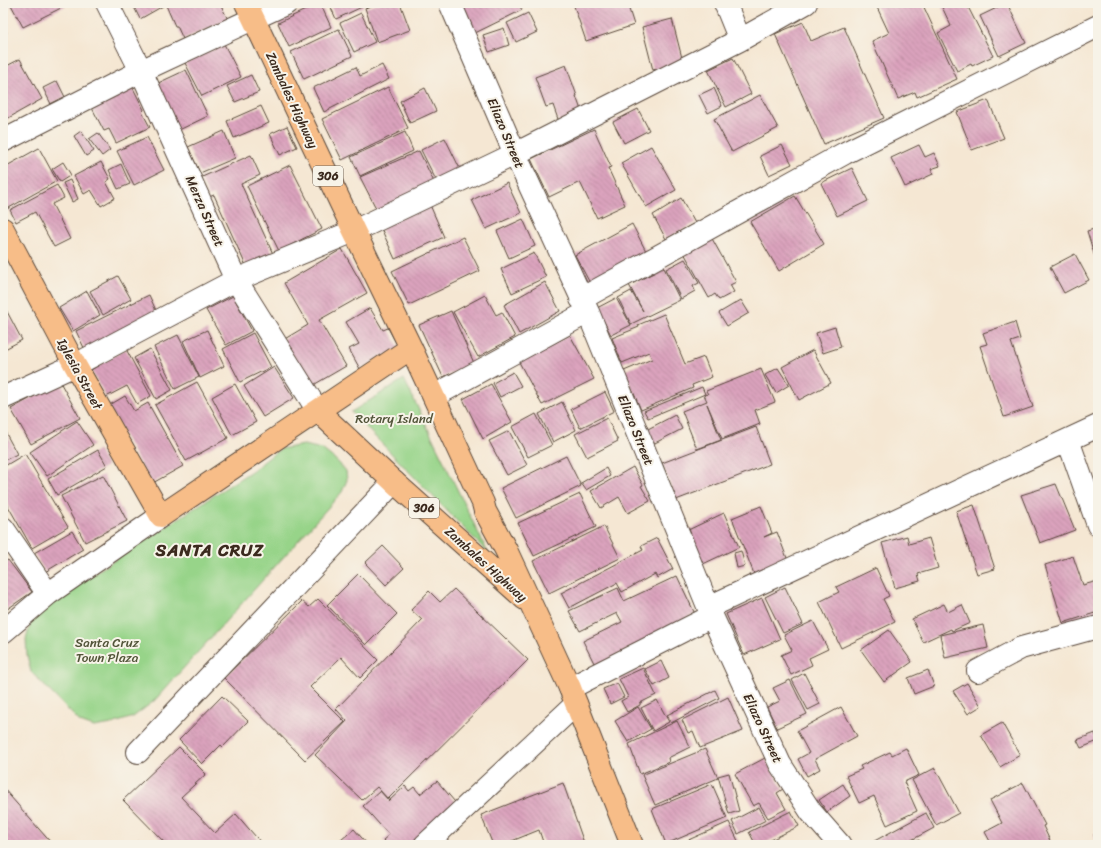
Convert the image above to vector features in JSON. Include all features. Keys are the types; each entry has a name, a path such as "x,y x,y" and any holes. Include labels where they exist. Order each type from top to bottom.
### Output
{"main road":[{"name":"Zambales Highway","path":"250,11 434,396 483,503 485,511 506,550 573,696 632,845"},
{"name":"Iglesia Street","path":"3,229 75,365 161,516"},
{"path":"161,516 411,348"},
{"name":"Zambales Highway","path":"318,411 394,482 530,604"}],"street":[{"name":"Merza Street","path":"107,3 141,71 236,280 318,411"},
{"path":"3,141 141,71 250,11 287,3"},
{"name":"Eliazo Street","path":"450,3 515,154 585,306 710,612 780,764 811,812 840,845"},
{"path":"725,3 740,40"},
{"path":"3,398 75,365 236,280 354,231 515,154 740,40 806,3"},
{"path":"434,396 845,153 1098,26"},
{"path":"425,845 573,696 710,612 1098,426"},
{"path":"1068,440 1098,525"},
{"path":"138,752 394,482"},
{"path":"3,632 48,594 161,516"},
{"path":"3,528 48,594"},
{"path":"978,671 1021,648 1097,632"}],"green space":[{"name":"Rotary Island","path":"404,379 488,553 351,412"},
{"name":"Santa Cruz Town Plaza","path":"304,445 322,449 337,461 346,471 347,480 342,492 154,701 133,717 112,724 94,727 80,722 31,672 27,655 26,639 31,622 38,610 253,470 280,449"}],"building":[{"path":"10,3 71,3 23,27"},
{"path":"132,3 161,3 163,6 140,19"},
{"path":"165,3 220,3 228,20 183,39 177,26 175,26"},
{"path":"320,3 331,27 289,47 278,23"},
{"path":"329,3 363,3 364,6 336,19"},
{"path":"380,3 400,3 410,30 377,42 365,8"},
{"path":"457,3 518,3 522,10 471,35"},
{"path":"573,3 627,3 634,25 586,41"},
{"path":"875,3 922,3 957,79 917,97 915,92 898,99 872,41 889,33"},
{"path":"951,3 966,3 993,56 957,71 938,33 951,26 942,7"},
{"path":"1007,3 1026,43 999,56 980,16"},
{"path":"361,13 375,42 354,52 340,23"},
{"path":"528,13 537,32 516,42 507,23"},
{"path":"672,19 683,62 653,70 642,27"},
{"path":"803,22 811,41 844,27 884,118 824,144 775,34"},
{"path":"3,27 7,33 3,36"},
{"path":"504,28 509,45 489,52 483,35"},
{"path":"339,29 352,56 304,79 291,52"},
{"path":"224,44 241,77 202,96 185,63"},
{"path":"733,58 751,94 726,107 708,70"},
{"path":"20,59 42,99 3,121 3,68"},
{"path":"382,65 389,79 324,112 313,88 356,67 360,76"},
{"path":"566,65 582,113 559,122 553,105 546,107 535,77"},
{"path":"186,70 208,116 177,131 154,85"},
{"path":"251,75 259,92 235,102 227,86"},
{"path":"57,81 65,97 51,104 43,88"},
{"path":"132,86 144,110 142,112 150,127 116,143 109,129 104,131 91,106"},
{"path":"388,87 408,128 342,160 322,119"},
{"path":"425,88 436,111 410,123 400,101"},
{"path":"714,88 722,106 708,113 699,95"},
{"path":"760,95 778,128 732,152 714,119"},
{"path":"988,100 1004,138 972,150 957,112"},
{"path":"261,106 269,123 234,138 227,121"},
{"path":"638,109 649,130 624,143 613,122"},
{"path":"287,126 297,147 280,155 270,134"},
{"path":"594,129 611,167 608,168 625,205 597,218 580,182 549,197 531,159"},
{"path":"81,131 94,151 86,156 74,136"},
{"path":"224,131 235,158 200,173 188,147"},
{"path":"405,132 413,151 360,176 351,157"},
{"path":"98,133 110,150 102,156 89,139"},
{"path":"147,137 164,170 134,185 117,151"},
{"path":"445,138 461,171 437,182 421,150"},
{"path":"782,145 792,164 769,175 760,156"},
{"path":"919,145 925,157 934,153 940,166 931,169 933,174 905,187 891,158"},
{"path":"651,146 676,190 646,207 621,163"},
{"path":"39,148 57,181 7,209 3,201 3,168"},
{"path":"419,151 435,184 378,212 360,177"},
{"path":"251,155 260,175 241,184 274,256 247,268 214,195 209,197 200,178"},
{"path":"63,162 71,175 60,182 52,169"},
{"path":"101,162 110,179 106,182 115,198 101,206 91,190 84,194 74,176"},
{"path":"121,164 130,184 118,189 109,170"},
{"path":"290,165 322,229 279,251 247,186"},
{"path":"852,168 868,201 837,216 821,183"},
{"path":"70,180 78,199 72,202 63,183"},
{"path":"507,183 521,213 486,229 472,200"},
{"path":"57,185 64,198 52,204 70,239 54,247 35,212 16,222 10,210"},
{"path":"795,196 824,244 779,271 750,222"},
{"path":"681,198 695,223 666,239 653,215"},
{"path":"430,205 444,237 395,259 380,226"},
{"path":"523,219 535,246 509,258 497,231"},
{"path":"632,224 648,255 591,285 575,255"},
{"path":"1098,228 1098,267 1087,231"},
{"path":"710,235 736,282 730,285 734,292 719,300 715,294 709,298 683,251"},
{"path":"463,237 480,271 409,305 392,271"},
{"path":"342,249 367,293 319,320 346,366 310,387 283,340 308,325 284,283"},
{"path":"534,253 546,277 512,293 501,269"},
{"path":"1075,254 1089,280 1064,293 1050,267"},
{"path":"685,259 699,283 693,286 695,291 681,299 666,269"},
{"path":"664,268 680,300 631,324 618,298 631,291 643,311 629,285"},
{"path":"118,276 131,299 103,315 90,291"},
{"path":"545,282 560,311 519,334 504,305"},
{"path":"87,291 100,315 73,331 59,308"},
{"path":"149,295 159,317 86,352 76,331"},
{"path":"485,295 496,315 502,312 515,337 478,357 453,312"},
{"path":"233,296 252,331 226,345 206,310"},
{"path":"616,298 631,325 611,335 597,308"},
{"path":"741,300 749,313 727,326 719,313"},
{"path":"3,304 22,340 3,350"},
{"path":"370,308 383,330 388,328 399,348 360,369 349,349 359,344 346,322"},
{"path":"451,311 474,363 443,377 419,325"},
{"path":"664,314 685,364 704,357 712,377 692,385 693,388 641,410 624,371 652,359 649,352 622,363 612,338 639,327 638,325"},
{"path":"1015,322 1020,339 1011,342 1033,407 1004,417 980,346 987,344 983,333"},
{"path":"835,327 841,347 823,353 816,333"},
{"path":"207,330 224,366 200,378 183,341"},
{"path":"253,333 271,367 240,382 223,349"},
{"path":"178,335 199,377 175,389 154,347"},
{"path":"570,335 594,379 542,405 519,362"},
{"path":"126,349 151,396 137,404 127,386 106,397 91,370"},
{"path":"150,349 172,390 156,399 134,358"},
{"path":"813,350 831,383 799,400 782,367"},
{"path":"274,367 294,398 263,417 244,386"},
{"path":"778,368 789,385 776,393 765,375"},
{"path":"761,369 775,402 755,410 760,424 722,439 707,404 721,440 697,449 682,411 707,401 704,395 708,394 706,391"},
{"path":"513,372 521,386 500,397 493,383"},
{"path":"60,382 80,418 31,444 11,409"},
{"path":"197,382 228,438 186,461 155,405"},
{"path":"235,384 256,422 232,435 212,397"},
{"path":"491,384 512,422 483,439 463,399"},
{"path":"702,387 705,394 648,418 644,411"},
{"path":"605,392 614,411 580,428 571,409"},
{"path":"125,396 134,411 148,403 183,466 151,484 108,406"},
{"path":"562,402 576,430 553,442 539,414"},
{"path":"536,414 552,445 528,457 512,427"},
{"path":"675,415 682,429 653,444 646,430"},
{"path":"607,418 618,441 587,457 575,434"},
{"path":"77,421 93,445 47,476 30,452"},
{"path":"756,427 770,464 676,500 662,463"},
{"path":"3,428 17,454 3,461"},
{"path":"509,431 527,465 507,475 489,441"},
{"path":"98,450 107,466 57,495 48,479"},
{"path":"25,454 68,527 32,548 4,499 7,498 3,492 3,467"},
{"path":"566,456 581,486 516,518 501,488"},
{"path":"633,467 643,485 641,486 650,501 628,513 619,497 601,508 591,491"},
{"path":"606,468 610,476 586,490 581,483"},
{"path":"103,475 127,521 85,542 61,496"},
{"path":"1056,484 1075,530 1040,543 1021,495"},
{"path":"580,494 596,527 534,556 518,523"},
{"path":"974,505 995,569 977,574 956,511"},
{"path":"761,506 772,533 764,537 777,532 790,566 756,579 732,518"},
{"path":"724,513 739,547 701,565 686,531"},
{"path":"604,526 620,558 549,593 533,561"},
{"path":"72,531 83,549 45,572 34,553"},
{"path":"907,536 909,544 929,538 938,568 918,574 920,581 895,588 882,543"},
{"path":"657,538 673,569 657,578 655,574 622,592 617,583 569,608 561,593 643,550 641,546"},
{"path":"383,546 404,568 386,585 365,563"},
{"path":"741,551 745,566 737,568 734,553"},
{"path":"1073,556 1083,585 1098,581 1098,612 1063,623 1045,565"},
{"path":"8,560 32,592 3,612 3,563"},
{"path":"876,568 889,596 883,599 895,622 841,648 819,602 839,592 836,587"},
{"path":"358,574 397,614 366,645 327,605"},
{"path":"677,576 695,614 596,667 583,641 622,622 617,613 580,631 569,611 618,588 624,601"},
{"path":"785,587 803,624 783,633 765,597"},
{"path":"454,589 528,660 388,799 377,787 362,800 315,755 347,721 336,709 422,620 411,610 429,591 440,602"},
{"path":"762,598 780,639 744,655 726,614"},
{"path":"318,599 378,660 360,678 341,657 310,687 345,722 305,760 224,678 302,601 309,607"},
{"path":"944,604 948,612 962,605 970,623 952,631 951,629 923,642 912,619"},
{"path":"813,621 828,649 809,658 812,665 791,675 781,655 792,650 784,635"},
{"path":"983,625 988,648 945,658 940,635"},
{"path":"889,630 912,662 884,682 861,650"},
{"path":"661,661 669,678 654,686 645,669"},
{"path":"643,668 656,695 627,712 621,701 628,697 619,679"},
{"path":"928,670 934,686 914,694 908,678"},
{"path":"804,673 820,704 808,710 792,680"},
{"path":"790,680 807,714 777,728 767,707 780,701 773,688"},
{"path":"617,683 624,697 610,704 603,689"},
{"path":"967,683 981,706 968,714 953,691"},
{"path":"715,690 719,698 671,723 667,715"},
{"path":"222,696 248,721 223,747 221,745 202,764 179,740"},
{"path":"728,697 743,731 700,748 693,731 688,733 682,720"},
{"path":"657,700 669,722 653,731 641,708"},
{"path":"638,707 651,729 628,742 615,721"},
{"path":"841,707 857,736 815,759 820,769 807,776 798,759 809,753 797,731"},
{"path":"677,721 690,747 668,758 669,762 640,774 629,744"},
{"path":"1002,723 1020,755 1000,767 981,735"},
{"path":"1095,733 1098,741 1081,748 1077,740"},
{"path":"179,747 206,774 181,797 215,833 236,814 263,845 167,845 123,800"},
{"path":"906,748 919,775 904,782 917,811 887,825 874,796 859,803 846,776 862,769 860,766 890,752 892,755"},
{"path":"705,749 718,778 655,805 642,775"},
{"path":"765,758 783,789 777,793 786,809 768,818 759,803 753,806 735,774"},
{"path":"935,768 959,813 936,825 912,780"},
{"path":"729,773 739,811 729,814 718,776"},
{"path":"437,781 461,809 421,845 388,845 383,840 389,835 363,806 380,791 389,801 405,786 409,791 414,787 420,794"},
{"path":"563,783 584,843 578,845 544,845 539,830 502,845 493,845 481,815"},
{"path":"1023,783 1045,825 1043,826 1052,845 992,845 985,832 1002,823 990,800"},
{"path":"712,784 727,818 666,844 652,809"},
{"path":"843,784 850,796 827,812 819,800"},
{"path":"3,788 53,845 3,845"},
{"path":"759,807 766,820 738,834 732,821"},
{"path":"791,811 799,826 761,845 756,845 749,832"},
{"path":"926,813 934,828 902,845 867,845"},
{"path":"729,822 740,845 677,845"},
{"path":"354,829 368,845 335,845"},
{"path":"1098,833 1098,845 1096,845 1094,834"},
{"path":"919,840 922,845 909,845"},
{"path":"138,841 141,845 132,845"}],"district":[{"name":"SANTA CRUZ","path":"210,550"}]}
